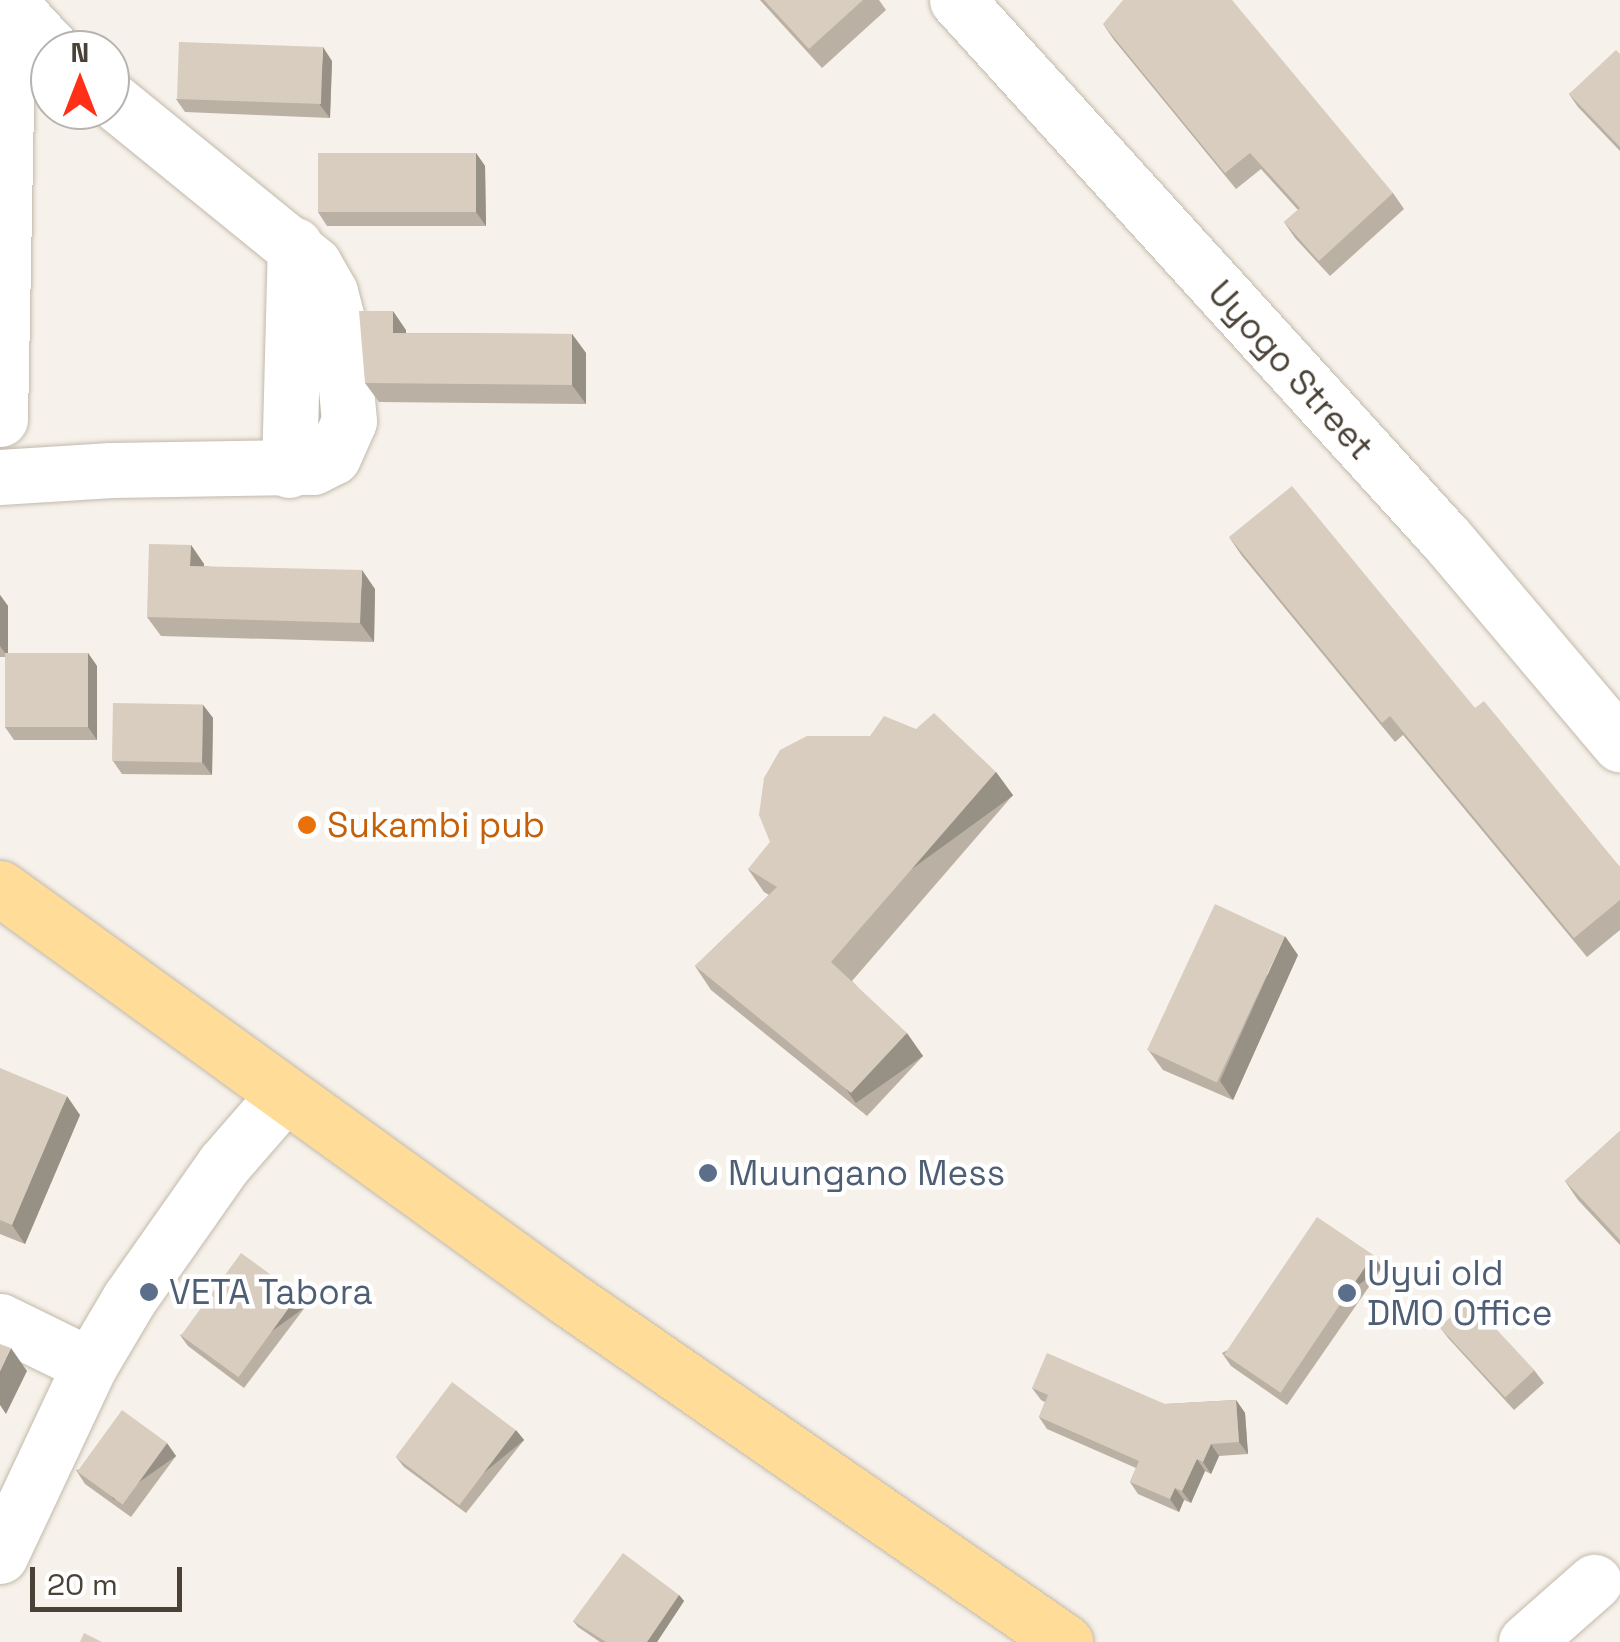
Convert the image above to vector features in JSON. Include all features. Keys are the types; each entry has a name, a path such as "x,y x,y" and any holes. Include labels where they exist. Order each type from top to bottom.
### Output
{"main road":[{"path":"0,888 566,1298 1065,1642"}],"street":[{"name":"Uyogo Street","path":"957,0 1448,542 1620,744"},
{"path":"8,1 35,30"},
{"path":"0,419 8,1"},
{"path":"0,478 111,470 289,470 295,245 130,114"},
{"path":"0,1556 90,1365 176,1230 284,1095"},
{"path":"0,1321 90,1365"},
{"path":"1526,1642 1594,1582"}],"building":[{"path":"764,0 863,0 809,49"},
{"path":"1123,0 1232,0 1393,193 1319,261 1284,222 1300,208 1250,153 1225,173 1103,24"},
{"path":"179,42 323,47 321,104 177,99"},
{"path":"1616,50 1620,54 1620,147 1569,94"},
{"path":"318,153 476,153 476,212 318,212"},
{"path":"359,311 393,311 393,333 572,334 572,385 365,383"},
{"path":"1292,486 1475,708 1484,701 1620,867 1620,900 1574,938 1390,716 1382,723 1229,537"},
{"path":"149,544 191,545 190,566 362,570 360,623 147,617"},
{"path":"5,653 88,653 88,727 5,727"},
{"path":"113,703 203,705 202,763 112,761"},
{"path":"934,713 996,772 831,962 907,1033 851,1093 695,966 777,887 748,869 770,842 759,815 764,778 780,750 807,736 870,736 884,716 916,729"},
{"path":"1215,904 1285,937 1217,1082 1147,1050"},
{"path":"0,1068 67,1096 12,1225 0,1220"},
{"path":"1620,1131 1620,1240 1565,1181"},
{"path":"1317,1217 1373,1255 1281,1393 1224,1355"},
{"path":"241,1253 298,1295 238,1377 181,1336"},
{"path":"1469,1300 1534,1370 1505,1397 1440,1327"},
{"path":"0,1344 11,1348 0,1371"},
{"path":"1047,1353 1165,1404 1236,1400 1239,1442 1211,1444 1203,1462 1197,1459 1182,1491 1175,1488 1170,1499 1130,1482 1139,1461 1039,1417 1048,1395 1032,1388"},
{"path":"452,1382 516,1430 459,1505 395,1457"},
{"path":"122,1410 167,1443 123,1504 77,1471"},
{"path":"623,1553 679,1595 647,1642 606,1642 573,1621"},
{"path":"84,1633 102,1642 80,1642"}],"place":[{"name":"Sukambi pub","path":"307,825"},
{"name":"Muungano Mess","path":"708,1173"},
{"name":"VETA Tabora","path":"149,1292"},
{"name":"Uyui old DMO Office","path":"1347,1293"}]}
